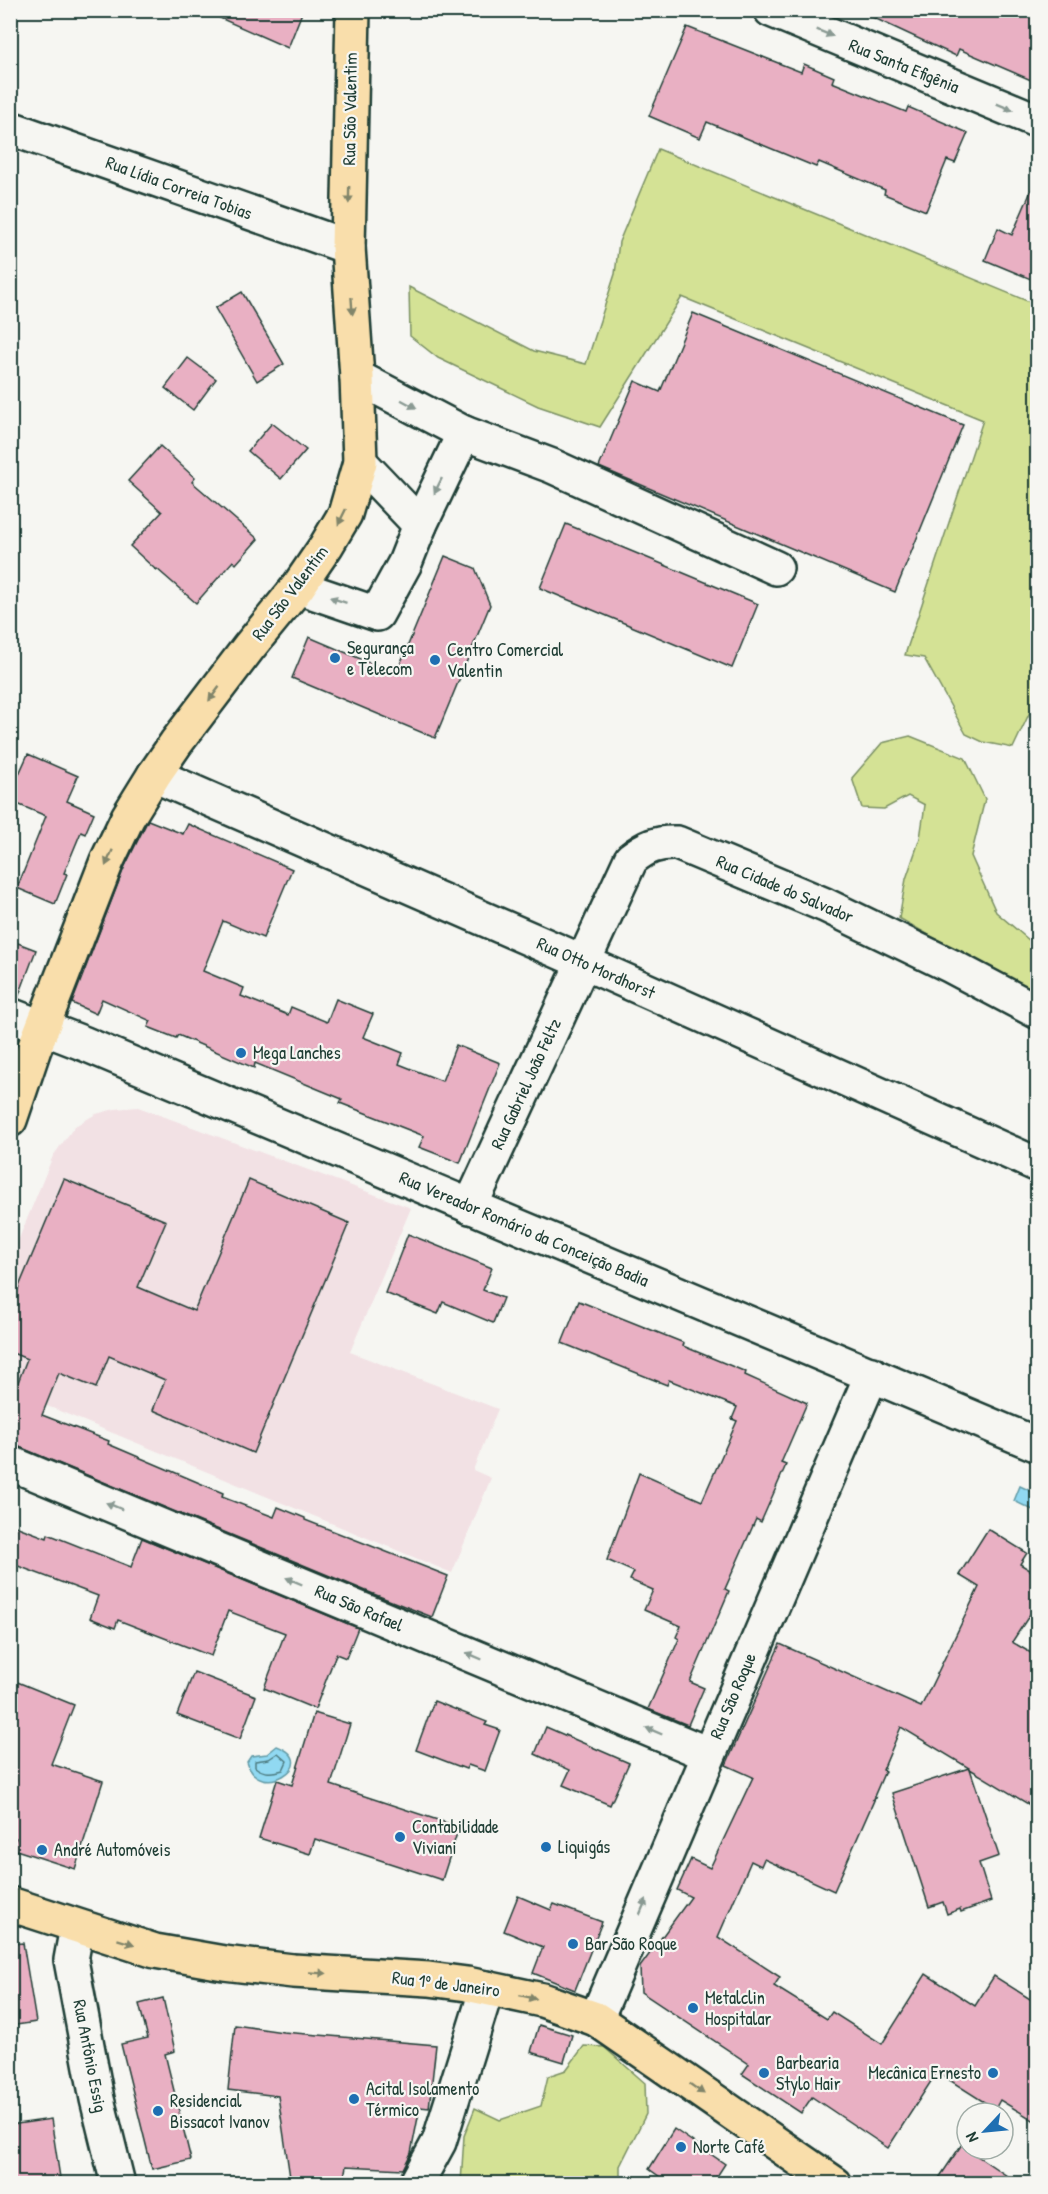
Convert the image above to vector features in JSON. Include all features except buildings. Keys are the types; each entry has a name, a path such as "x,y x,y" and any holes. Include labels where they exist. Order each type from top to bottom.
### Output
{"main road":[{"name":"Rua São Valentim","path":"10,1120 107,861 128,817 154,775 298,587 345,514 360,462 348,248 353,10"},
{"name":"Rua 1º de Janeiro","path":"10,1904 155,1952 293,1971 429,1979 542,2000 596,2019 835,2184"}],"street":[{"name":"Rua Santa Efigênia","path":"771,10 1038,121"},
{"name":"Rua Lídia Correia Tobias","path":"10,128 348,248"},
{"path":"357,377 464,433 552,466 776,568"},
{"path":"298,587 377,614 405,563 420,525 464,433"},
{"path":"360,462 420,525"},
{"name":"Rua Otto Mordhorst","path":"154,775 583,962 1038,1165"},
{"name":"Rua Cidade do Salvador","path":"583,962 631,860 644,849 660,843 676,843 825,905 951,966 1038,1012"},
{"name":"Rua Gabriel João Feltz","path":"470,1207 583,962"},
{"name":"Rua Vereador Romário da Conceição Badia","path":"10,1015 1038,1445"},
{"name":"Rua São Roque","path":"596,2019 872,1374"},
{"name":"Rua São Rafael","path":"10,1463 708,1754"},
{"name":"Rua Antônio Essig","path":"77,1927 71,1960 97,2099 117,2184"},
{"path":"416,2184 439,2142 487,1988"}],"shaded area":[{"path":"138,1107 411,1208 350,1352 498,1409 473,1470 491,1478 452,1573 11,1391 11,1258 53,1156 75,1126 96,1114 115,1109"}],"green space":[{"path":"658,149 1037,305 1037,697 1013,748 983,742 966,734 924,658 905,655 983,420 682,297 600,427 538,406 438,358 410,336 409,287 534,351 586,364 615,274 619,242"},
{"path":"910,736 965,758 985,799 971,856 996,912 1037,947 1037,997 899,918 906,879 920,838 925,805 908,796 884,809 862,808 852,778 882,743"},
{"path":"584,2046 604,2047 645,2083 646,2114 620,2166 620,2183 461,2183 464,2136 475,2108 500,2120 541,2106 548,2076 566,2070"}],"water":[{"path":"1020,1486 1037,1494 1037,1512 1014,1501"},
{"path":"277,1746 290,1753 294,1762 291,1770 273,1779 263,1779 253,1774 247,1762 251,1756 267,1754"}],"place":[{"name":"Segurança e Telecom","path":"335,658"},
{"name":"Centro Comercial Valentin","path":"435,660"},
{"name":"Mega Lanches","path":"241,1053"},
{"name":"Contabilidade Viviani","path":"400,1837"},
{"name":"Liquigás","path":"546,1847"},
{"name":"André Automóveis","path":"42,1850"},
{"name":"Bar São Roque","path":"573,1944"},
{"name":"Metalclin Hospitalar","path":"693,2008"},
{"name":"Barbearia Stylo Hair","path":"764,2073"},
{"name":"Mecânica Ernesto","path":"993,2073"},
{"name":"Acital Isolamento Térmico","path":"354,2099"},
{"name":"Residencial Bissacot Ivanov","path":"158,2111"},
{"name":"Norte Café","path":"681,2147"}]}
